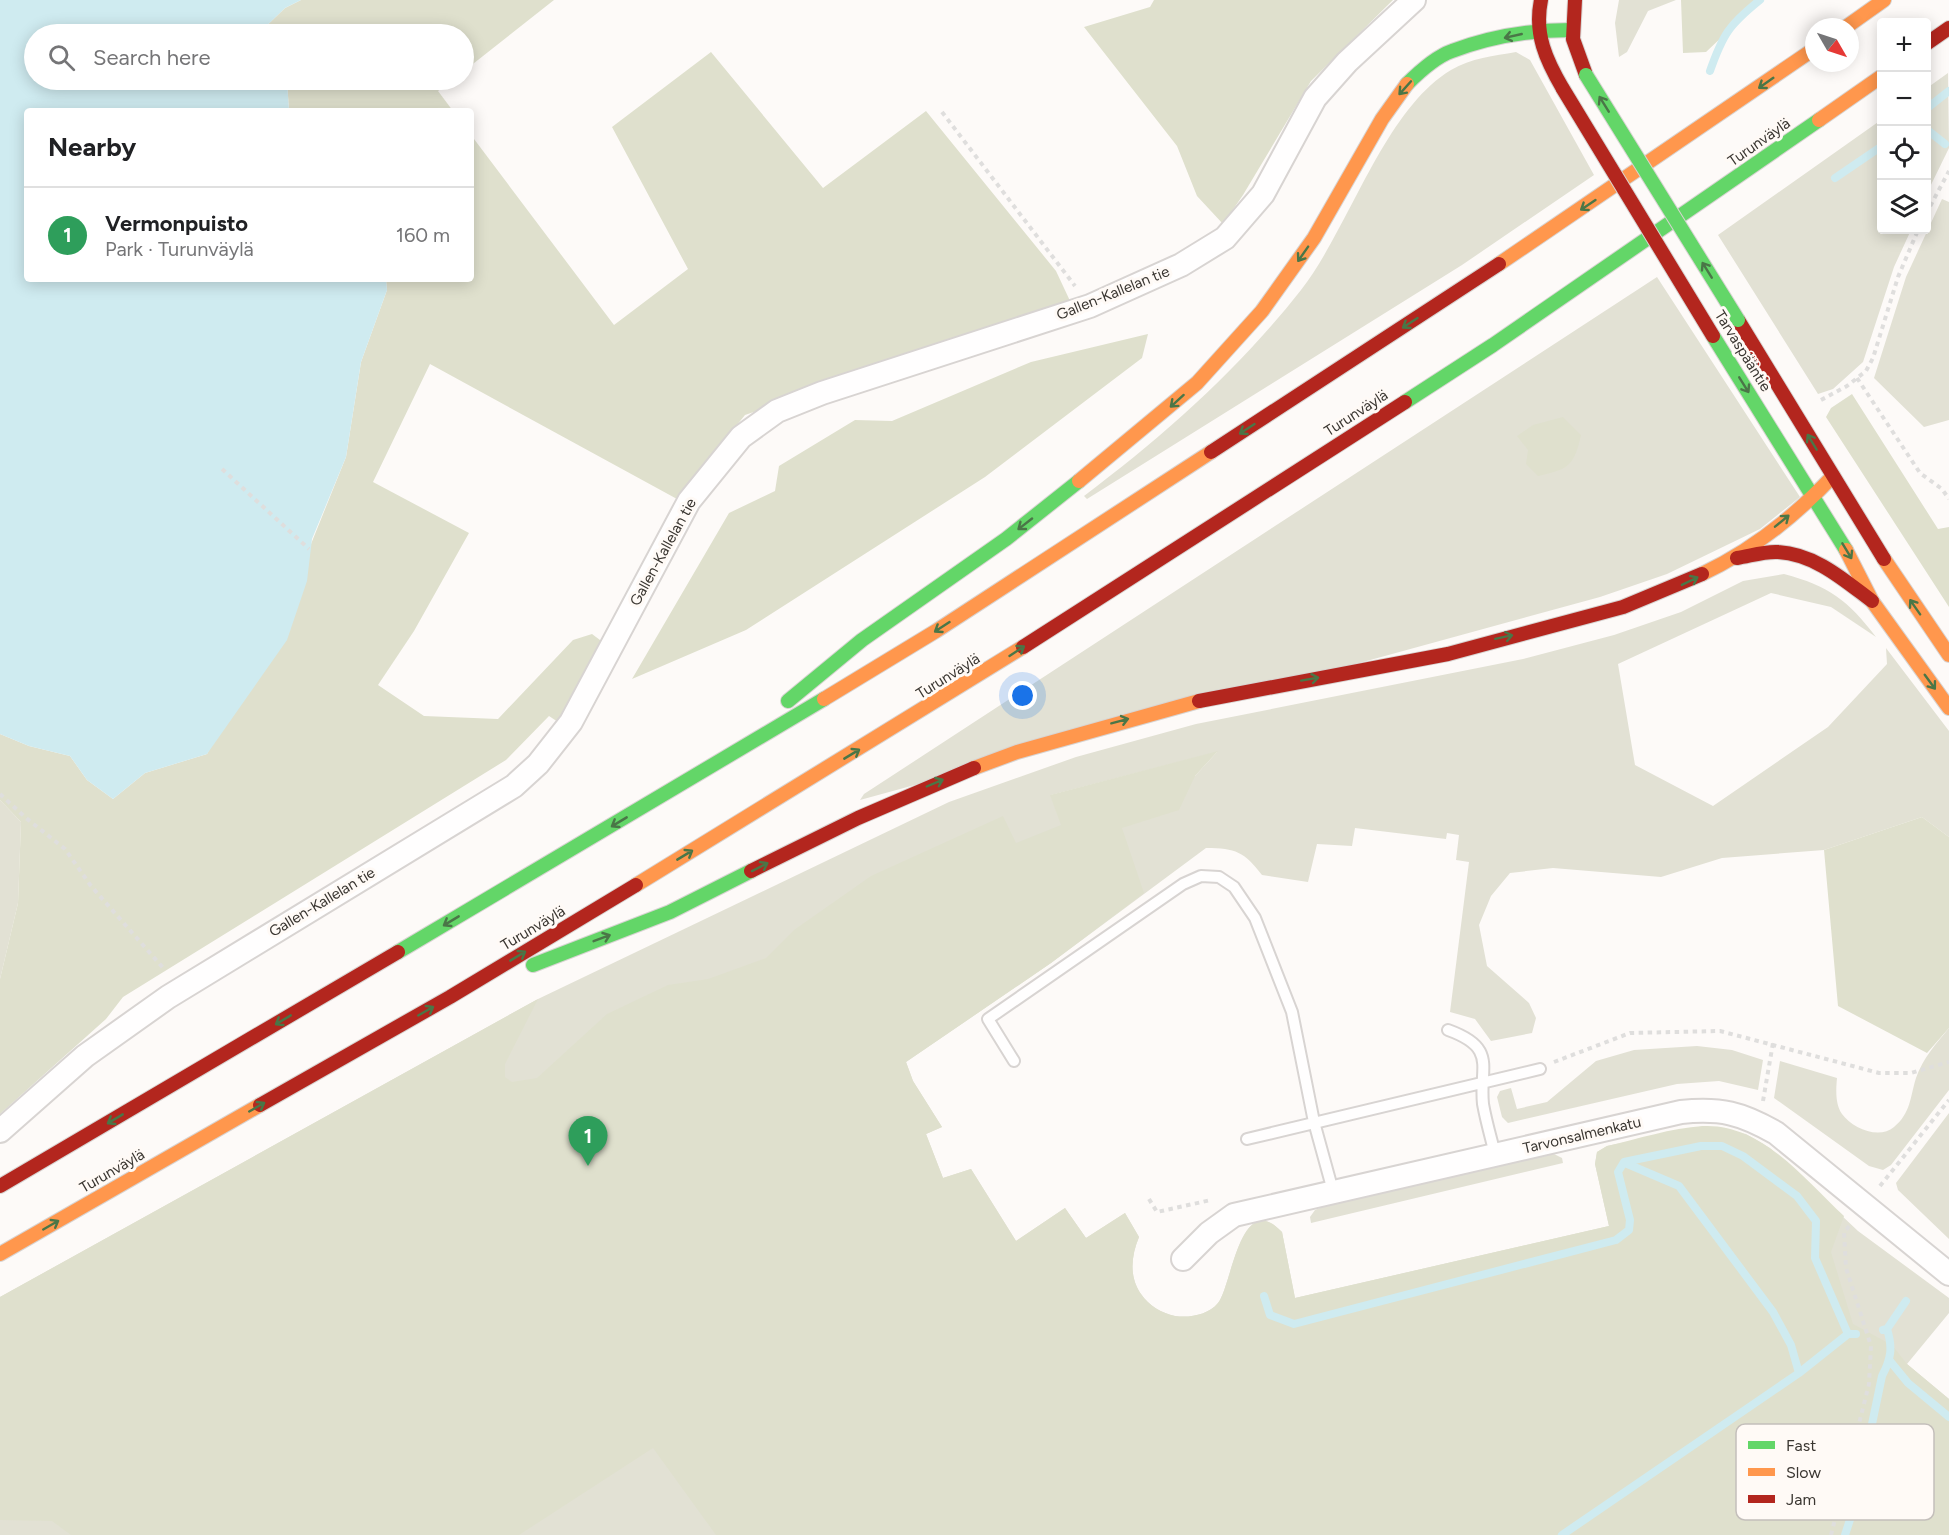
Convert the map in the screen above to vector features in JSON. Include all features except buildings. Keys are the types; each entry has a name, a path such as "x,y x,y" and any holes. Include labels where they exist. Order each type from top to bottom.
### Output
{"main road":[{"name":"Tarvaspääntie","path":"1541,0 1538,30 1545,57 1563,89 1851,557 1872,601 1949,708"},
{"name":"Tarvaspääntie","path":"1575,0 1571,30 1574,54 1901,587 1949,655"},
{"path":"1859,18 1884,0"},
{"path":"1931,41 1949,28"},
{"path":"706,771 862,640 1006,539 1159,417 1197,383 1262,311 1288,275 1314,238 1382,119 1400,93 1421,70 1450,51 1538,30 1571,30"},
{"path":"0,1186 706,771 936,631 1449,298 1805,55"},
{"name":"Turunväylä","path":"0,1254 450,998 949,695 1493,345 1877,79"},
{"path":"450,998 669,912 858,818 940,781 1017,752 1178,705 1448,654 1494,639 1557,626 1652,596 1737,558 1813,497 1833,476"},
{"path":"1737,558 1779,552 1806,560 1828,568 1872,601"}],"street":[{"name":"Gallen-Kallelan tie","path":"0,1131 47,1088 119,1030 168,996 514,786 538,764 571,722 689,501 741,437 777,411 822,393 1090,306 1181,265 1225,238 1263,194 1314,98 1347,62 1414,0"},
{"name":"Tarvonsalmenkatu","path":"1183,1259 1209,1233 1234,1215 1681,1112 1727,1110 1753,1120 1776,1133 1949,1274"}],"lane":[{"path":"1014,1061 988,1020 1183,884 1201,876 1219,877 1234,887 1255,918 1292,1012 1314,1122 1333,1191"},
{"path":"1448,1030 1471,1042 1481,1053 1485,1068 1483,1103 1495,1154"},
{"path":"1247,1139 1540,1069"}],"path":[{"path":"942,112 1090,306"},
{"path":"1931,205 1949,171"},
{"path":"1812,405 1866,371 1873,358 1898,277 1916,234"},
{"path":"1857,378 1920,473 1942,489 1949,499"},
{"path":"222,469 309,549"},
{"path":"0,794 65,849 91,886 115,911 140,945 170,975"},
{"path":"1540,1069 1564,1056 1630,1033 1720,1031 1773,1043 1879,1073 1911,1073 1949,1062"},
{"path":"1763,1102 1773,1043"},
{"path":"1865,1206 1949,1100"},
{"path":"1844,1232 1846,1268 1871,1346 1869,1384 1859,1424"},
{"path":"1831,1535 1835,1520"}],"shaded area":[{"path":"1619,0 1676,0 1648,11 1627,52 1619,57 1615,23"},
{"path":"1516,52 1530,60 1594,175 1462,265 1087,499 1084,496 1200,400 1252,347 1301,290 1336,235 1387,141 1406,112 1427,88 1451,70 1466,63"},
{"path":"1948,73 1949,148 1931,185 1931,126 1931,85"},
{"path":"1877,123 1877,234 1909,234 1894,267 1863,362 1833,389 1818,394 1718,235"},
{"path":"1942,199 1949,202 1949,420 1924,427 1874,378 1906,277 1926,234 1931,234 1931,223"},
{"path":"1657,277 1800,497 1760,529 1667,574 1600,597 860,800 864,794"},
{"path":"1784,574 1826,589 1856,613 1876,637 1831,607 1771,593 1618,664 1635,765 1713,806 1828,727 1887,664 1886,648 1949,731 1949,837 1922,817 1824,850 1722,858 1661,877 1553,868 1510,873 1491,896 1479,925 1487,966 1529,1003 1536,1018 1532,1033 1491,1041 1475,1019 1450,1012 1469,862 1456,860 1459,835 1447,833 1446,839 1355,828 1352,846 1317,844 1308,882 1262,875 1244,856 1232,850 1206,848 1051,963 906,1062 913,1081 942,1127 926,1134 943,1178 971,1169 1016,1241 1065,1208 1086,1238 1125,1213 1139,1237 1134,1252 1133,1266 1134,1281 1137,1287 1144,1298 1156,1308 1170,1315 1181,1317 1204,1313 1218,1303 1240,1244 1247,1230 1256,1222 1268,1221 1282,1232 1295,1298 1609,1226 1595,1164 1597,1152 1607,1146 1704,1126 1746,1134 1770,1148 1858,1231 1949,1298 1949,1313 1907,1364 1949,1399 1949,1535 0,1535 0,1297 538,999 949,802 1076,757 1196,724 1523,659 1614,635 1681,612 1743,581","holes":["1217,752 1195,776 1051,795"]},
{"path":"0,800 21,822 18,903 0,979"},
{"path":"1949,1028 1949,1090 1891,1165 1883,1170 1869,1166 1774,1098 1780,1061 1837,1078 1838,1106 1846,1119 1866,1131 1888,1131 1904,1116 1922,1064"},
{"path":"1697,1046 1732,1050 1763,1060 1758,1090 1719,1081 1677,1084 1508,1123 1502,1117 1497,1097 1500,1091 1511,1088 1517,1109 1547,1102 1596,1061 1634,1050"},
{"path":"1949,1113 1949,1239 1898,1190 1896,1183"},
{"path":"1554,1154 1562,1158 1563,1163 1311,1223 1310,1217 1315,1210 1325,1206"}],"green space":[{"path":"301,0 554,0 474,63 474,24 268,24 285,8"},
{"path":"1154,0 1393,0 1311,81 1243,195 1223,224 1197,196 1177,146 1084,27 1150,7"},
{"path":"1681,0 1761,0 1706,52 1683,53"},
{"path":"711,52 823,188 926,111 1056,271 1071,303 745,415 677,499 430,364 373,482 469,533 414,631 378,685 424,716 498,719 573,640 592,634 604,643 561,724 549,716 506,760 123,997 106,1019 0,1114 0,979 18,903 21,822 0,800 0,734 29,746 70,756 87,780 113,799 145,773 207,754 309,549 346,457 361,362 387,290 386,282 474,282 474,139 614,325 688,269 612,127"},
{"path":"288,90 439,90 451,108 289,108"},
{"path":"1148,334 1142,358 985,477 746,630 632,679 729,513 775,491 779,466 855,420 892,421 1031,362"},
{"path":"1852,394 1938,529 1949,527 1949,607 1826,417 1831,408"},
{"path":"1563,417 1581,435 1576,454 1563,468 1538,476 1526,464 1528,450 1517,436 1533,425"},
{"path":"1218,751 1195,776 1179,810 1122,828 1144,893 1051,963 906,1062 913,1081 942,1127 926,1134 943,1178 971,1169 1016,1241 1065,1208 1086,1238 1125,1213 1139,1237 1134,1252 1133,1274 1141,1294 1161,1311 1175,1316 1198,1315 1218,1303 1240,1245 1247,1231 1256,1222 1268,1222 1282,1232 1295,1298 1609,1226 1595,1164 1597,1152 1607,1146 1691,1127 1724,1128 1744,1134 1781,1156 1844,1216 1831,1252 1853,1324 1892,1345 1907,1364 1949,1399 1949,1535 716,1535 653,1448 519,1535 71,1535 52,1521 0,1520 0,1297 538,999 505,1064 505,1077 512,1082 537,1078 607,1014 668,985 708,979 766,958 794,930 871,876 1003,816 1016,843 1061,825 1050,795"},
{"path":"1922,817 1949,837 1949,1028 1927,1053 1838,1006 1824,850"}],"water":[{"path":"0,0 301,0 285,8 268,24 24,24 24,90 288,90 289,108 24,108 24,282 386,282 387,290 361,362 346,457 312,539 307,581 287,640 207,754 145,773 113,799 87,780 70,756 29,746 0,734"}],"waterway":[{"path":"1710,71 1728,31 1760,0"},
{"path":"1931,105 1949,91"},
{"path":"1931,133 1945,144"},
{"path":"1835,178 1877,149"},
{"path":"1264,1296 1270,1315 1294,1324 1616,1240 1629,1230 1630,1220 1618,1172 1624,1162 1701,1146 1722,1146 1743,1156 1797,1196 1816,1221 1815,1258 1848,1334"},
{"path":"1625,1163 1679,1186 1773,1312 1791,1345 1799,1373"},
{"path":"1883,1330 1887,1329 1906,1301"},
{"path":"1872,1424 1882,1376 1889,1359 1890,1342 1887,1329"},
{"path":"1562,1535 1799,1373 1848,1334 1856,1334"},
{"path":"1890,1361 1908,1383 1949,1417"},
{"path":"1845,1535 1850,1520"}],"traffic: fast":[{"path":"1407,84 1439,57 1466,46 1511,35 1571,30"},
{"path":"1586,75 1738,320"},
{"path":"1405,402 1493,345 1819,120"},
{"path":"1713,336 1846,550"},
{"path":"788,701 862,640 1006,539 1079,481"},
{"path":"398,952 824,699"},
{"path":"533,965 670,912 751,871"}],"traffic: slow":[{"path":"1859,18 1884,0"},
{"path":"1499,264 1805,55"},
{"path":"1819,120 1877,79"},
{"path":"1079,481 1197,383 1262,311 1314,238 1382,119 1407,84"},
{"path":"824,699 936,631 1211,452"},
{"path":"1702,574 1738,554 1772,531 1804,505 1833,476"},
{"path":"1846,550 1872,601 1949,708"},
{"path":"1884,559 1949,655"},
{"path":"636,885 1023,647"},
{"path":"974,768 1017,752 1199,701"},
{"path":"0,1254 260,1105"}],"traffic: jam":[{"path":"1541,0 1540,35 1551,68 1563,89"},
{"path":"1575,0 1573,39 1586,75"},
{"path":"1931,41 1949,28"},
{"path":"1563,89 1713,336"},
{"path":"1211,452 1499,264"},
{"path":"1738,320 1884,559"},
{"path":"1023,647 1405,402"},
{"path":"1737,558 1773,552 1792,554 1828,569 1872,601"},
{"path":"1199,701 1448,654 1623,607 1702,574"},
{"path":"751,871 858,818 974,768"},
{"path":"260,1105 450,997 636,885"},
{"path":"0,1186 398,952"}],"place":[{"name":"Vermonpuisto","path":"588,1166"}]}
